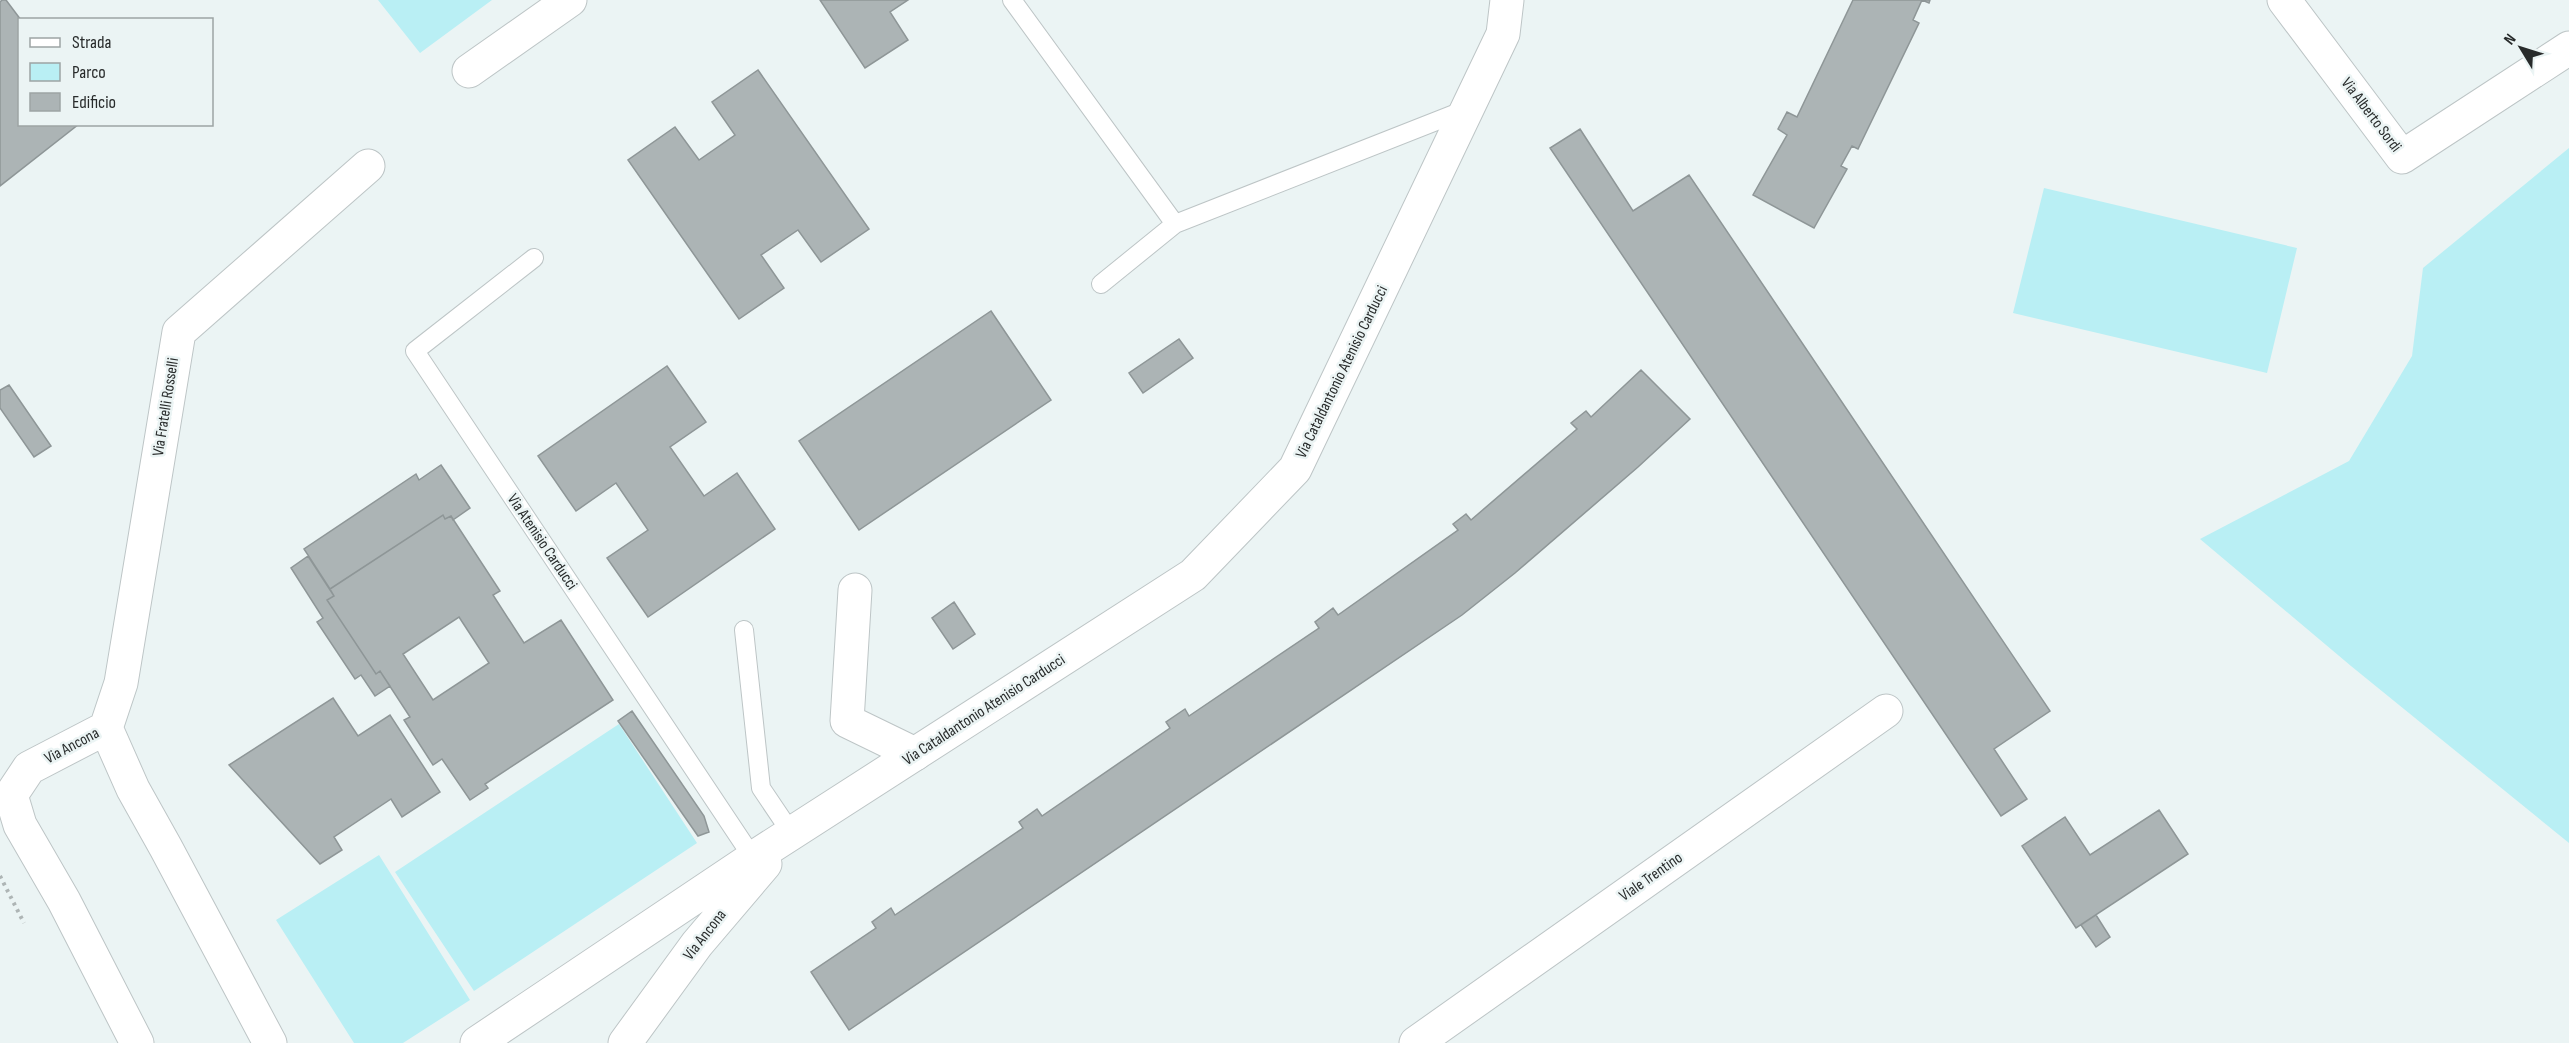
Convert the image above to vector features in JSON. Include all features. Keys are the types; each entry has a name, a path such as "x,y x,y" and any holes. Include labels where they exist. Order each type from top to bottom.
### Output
{"street":[{"path":"469,71 570,0"},
{"name":"Via Cataldantonio Atenisio Carducci","path":"792,834 1193,575 1295,469 1503,34 1507,0"},
{"name":"Via Alberto Sordi","path":"2284,0 2402,157 2569,48"},
{"name":"Via Fratelli Rosselli","path":"106,728 121,683 178,332 368,166"},
{"path":"855,590 847,721 915,754"},
{"name":"Viale Trentino","path":"1416,1043 1886,711"},
{"name":"Via Ancona","path":"137,1043 64,901 21,825 12,795 29,768 106,728 133,789 270,1043"},
{"path":"477,1043 792,834"},
{"name":"Via Ancona","path":"625,1043 697,944 792,834"}],"lane":[{"path":"1012,0 1175,225"},
{"path":"1101,284 1175,225 1468,108"},
{"name":"Via Atenisio Carducci","path":"534,258 415,351 753,858"},
{"path":"744,630 761,788 792,834"}],"path":[{"path":"0,876 24,923"}],"green space":[{"path":"378,0 492,0 420,53"},
{"path":"2569,148 2569,843 2351,666 2200,539 2349,461 2412,356 2423,268"},
{"path":"2044,188 2297,248 2267,373 2013,313"},
{"path":"619,724 697,843 474,991 395,872"},
{"path":"379,855 470,1000 403,1043 354,1043 276,920"}],"building":[{"path":"6,0 20,18 18,126 76,126 0,186 0,2"},
{"path":"820,0 908,0 890,12 908,40 865,68"},
{"path":"1853,0 1922,0 1913,20 1919,23 1858,149 1852,146 1841,166 1847,169 1814,228 1753,195 1787,135 1778,129 1787,112 1797,117"},
{"path":"758,70 869,229 821,262 798,230 761,255 784,288 739,319 628,160 675,127 699,160 735,135 712,102"},
{"path":"1580,129 1633,211 1689,175 2050,711 1994,749 2027,799 2001,816 1550,148"},
{"path":"991,311 1051,400 859,530 799,441"},
{"path":"1179,339 1193,358 1143,393 1129,373"},
{"path":"667,366 706,422 670,447 704,496 737,473 775,529 648,617 607,558 648,530 616,483 576,511 538,456"},
{"path":"1641,370 1690,419 1515,573 1462,615 849,1030 811,972 876,928 872,922 891,908 895,915 1023,828 1019,822 1037,809 1042,816 1170,728 1166,722 1185,709 1189,716 1319,628 1315,622 1333,608 1338,615 1458,530 1453,524 1466,514 1471,520 1577,429 1571,423 1586,411 1591,417"},
{"path":"9,385 51,446 34,457 0,408 0,390"},
{"path":"441,465 470,508 453,520 451,516 445,519 443,515 330,589 304,549 416,474 419,480"},
{"path":"443,515 445,519 451,516 500,591 493,595 524,643 561,620 613,700 485,784 488,788 470,800 442,759 433,765 404,720 410,717 380,671 376,674 327,600 334,596 330,589","holes":["459,617 489,663 433,700 403,654"]},
{"path":"308,556 334,596 327,600 376,674 380,671 390,686 375,696 361,675 355,679 317,622 323,618 291,568"},
{"path":"954,602 975,634 953,649 932,618"},
{"path":"333,698 358,736 390,715 440,792 402,817 391,799 334,837 342,850 320,864 229,765"},
{"path":"632,711 704,816 709,832 698,836 618,721"},
{"path":"2159,810 2188,854 2076,928 2022,846 2065,817 2090,855"},
{"path":"2096,915 2110,937 2096,947 2081,925"}]}
